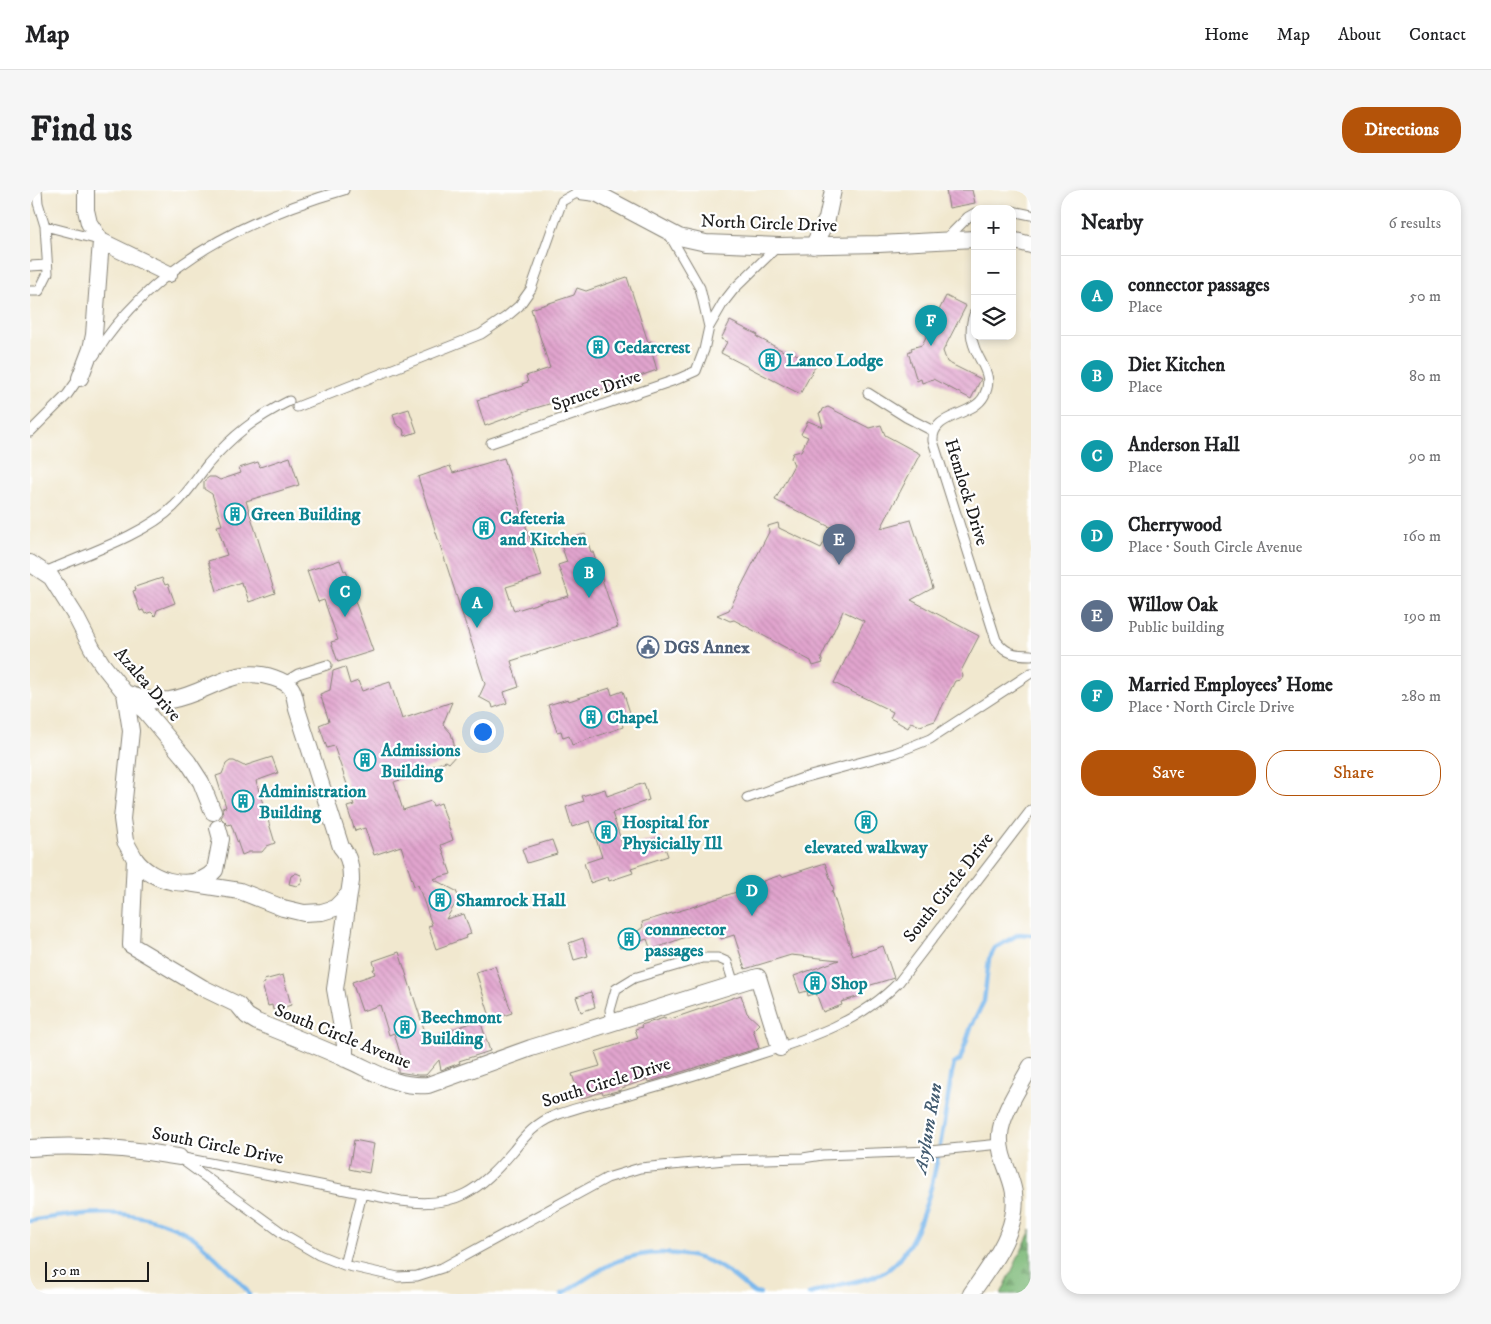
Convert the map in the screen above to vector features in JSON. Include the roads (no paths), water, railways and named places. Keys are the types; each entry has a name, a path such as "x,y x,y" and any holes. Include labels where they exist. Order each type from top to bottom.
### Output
{"street":[{"path":"86,190 86,210 89,222 101,241 169,274"},
{"name":"North Circle Drive","path":"578,190 596,193 667,231 706,243 813,246 971,238"},
{"path":"813,246 828,219 833,190"},
{"path":"80,378 94,335 101,241"},
{"path":"1016,241 1031,245"},
{"name":"Azalea Drive","path":"30,563 45,572 58,586 92,648 125,693 146,712 188,762 201,782 212,812"},
{"path":"125,693 148,700 170,700 188,695 224,679 250,673 285,682 290,684 294,690 297,709 341,847 349,860 351,881 335,989 345,1045 345,1059"},
{"name":"South Circle Avenue","path":"125,693 132,731 122,826 125,841 135,859 132,945 203,988 238,1005 247,1016 257,1022 397,1082 414,1086 428,1085 531,1048 758,977 780,1048"},
{"path":"188,883 202,879 215,870 221,839 218,828"},
{"path":"135,859 139,866 151,874 167,880 240,891 283,908 304,913 322,912 335,908 349,894"},
{"path":"971,1294 1000,1250 1013,1217 1014,1189 1000,1144 1000,1137 1003,1120 1031,1066"},
{"name":"South Circle Drive","path":"30,1148 58,1146 106,1147 179,1157"}],"lane":[{"path":"30,291 39,291 48,273 45,226 38,203 37,190"},
{"path":"45,572 156,522 175,506 209,463 241,430 264,414 482,334 506,317 520,306 531,288 562,201 578,190"},
{"path":"30,432 68,395 117,322 143,295 169,274 201,251 246,227 338,191"},
{"path":"1016,212 1031,216"},
{"path":"945,240 971,215"},
{"path":"45,226 101,241"},
{"name":"Spruce Drive","path":"667,231 700,288 709,327"},
{"name":"Spruce Drive","path":"491,443 678,379 696,371 704,350 709,327 723,303 734,289 779,246"},
{"path":"30,266 47,264"},
{"name":"Hemlock Drive","path":"973,340 975,349 987,371 987,388 982,400 973,408 943,421 934,431 933,441 996,640 1009,653 1031,655"},
{"path":"868,393 906,417 934,431"},
{"path":"285,682 298,674 327,665"},
{"path":"747,798 803,778 895,753 930,739 1031,673"},
{"name":"South Circle Drive","path":"179,1157 362,1194 423,1203 444,1202 462,1196 491,1174 526,1135 554,1116 780,1048 860,1015 886,996 899,982 1031,810"},
{"path":"612,1022 610,1010 616,990 634,978 702,958 718,958 727,962 734,984"},
{"path":"179,1157 308,1250 344,1265 398,1277 417,1276 442,1268 607,1178 640,1168 725,1160 930,1151 1000,1144"},
{"path":"344,1265 362,1194"}],"waterway":[{"name":"Asylum Run","path":"809,1294 875,1276 886,1271 902,1256 914,1235 925,1209 933,1180 954,1064 960,1060 971,1027 984,1001 989,959 995,948 1019,934 1031,935"},
{"name":"Asylum Run","path":"30,1221 93,1213 134,1216 154,1220 174,1227 193,1237 235,1276 249,1294"},
{"name":"Asylum Run","path":"562,1294 615,1262 639,1255 664,1253 689,1256 713,1263 754,1293 760,1294"}],"place":[{"name":"Married Employees' Home","path":"931,346"},
{"name":"Cedarcrest","path":"598,347"},
{"name":"Lanco Lodge","path":"770,360"},
{"name":"Green Building","path":"235,514"},
{"name":"Cafeteria and Kitchen","path":"484,528"},
{"name":"Willow Oak","path":"839,565"},
{"name":"Diet Kitchen","path":"589,598"},
{"name":"Anderson Hall","path":"345,617"},
{"name":"connector passages","path":"477,628"},
{"name":"DGS Annex","path":"648,647"},
{"name":"Chapel","path":"591,717"},
{"name":"Admissions Building","path":"365,760"},
{"name":"Administration Building","path":"243,801"},
{"name":"elevated walkway","path":"866,822"},
{"name":"Hospital for Physicially Ill","path":"606,832"},
{"name":"Shamrock Hall","path":"440,900"},
{"name":"Cherrywood","path":"752,916"},
{"name":"connnector passages","path":"629,939"},
{"name":"Shop","path":"815,983"},
{"name":"Beechmont Building","path":"405,1027"}]}
